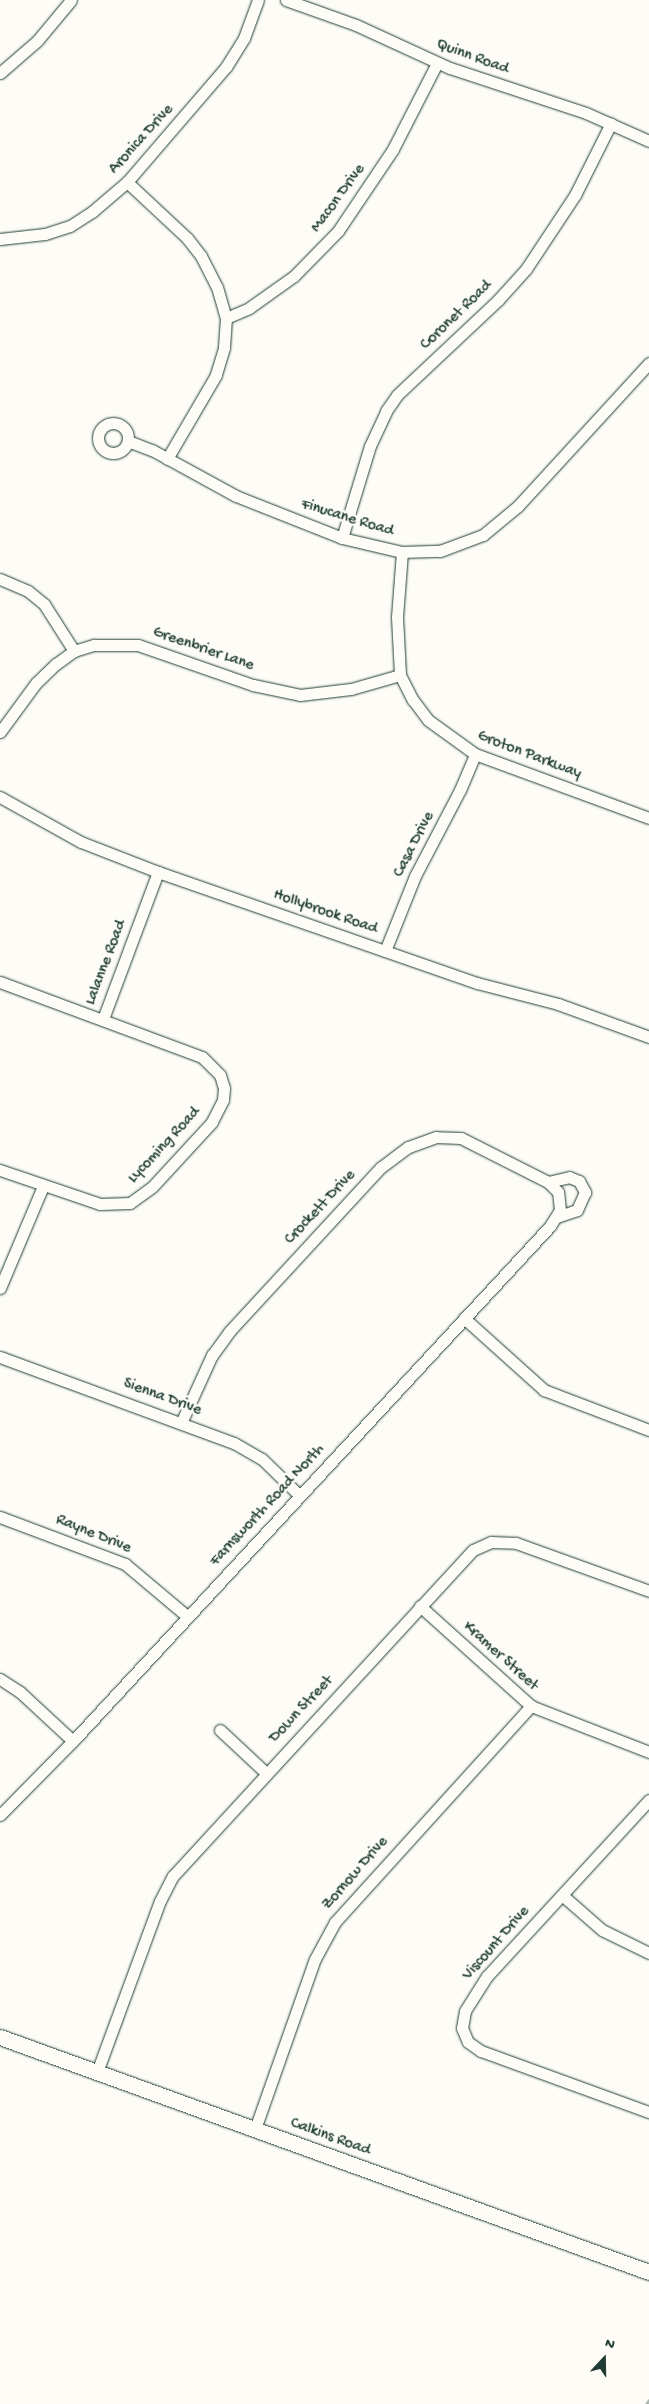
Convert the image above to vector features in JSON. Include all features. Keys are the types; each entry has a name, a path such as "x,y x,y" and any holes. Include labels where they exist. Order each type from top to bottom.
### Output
{"main road":[{"name":"Calkins Road","path":"0,2037 649,2272"}],"street":[{"path":"0,72 37,41 71,0"},
{"name":"Aronica Drive","path":"0,239 45,234 70,226 93,211 127,182 226,67 244,38 258,0"},
{"name":"Quinn Road","path":"286,0 356,25 437,63 611,123 649,142"},
{"name":"Macon Drive","path":"226,318 248,308 294,276 338,231 393,149 437,63"},
{"name":"Coronet Road","path":"342,538 370,446 386,411 397,395 498,300 526,269 575,195 611,123"},
{"path":"127,182 202,256 217,287 226,318 224,348 216,375 167,459"},
{"name":"Finucane Road","path":"128,441 167,459 236,496 342,538 402,552 440,551 483,535 500,523 649,363"},
{"name":"Groton Parkway","path":"402,552 397,617 400,675 413,700 428,720 459,746 475,754 649,818"},
{"path":"0,579 19,586 40,601 53,615 74,651"},
{"name":"Greenbrier Lane","path":"0,732 36,683 74,651 94,645 138,645 253,685 300,695 351,689 400,675"},
{"name":"Casa Drive","path":"385,951 415,876 460,790 475,754"},
{"name":"Hollybrook Road","path":"0,798 81,842 158,872 477,983 558,1004 649,1037"},
{"name":"Lalanne Road","path":"0,982 103,1019 158,872"},
{"name":"Lycoming Road","path":"0,1170 100,1204 130,1203 152,1188 212,1122 223,1100 220,1075 202,1056 103,1019"},
{"name":"Crockett Drive","path":"181,1423 212,1355 229,1332 394,1155 422,1141 461,1138 548,1182"},
{"path":"569,1177 579,1181 585,1192 577,1210 557,1217 560,1197 548,1182 569,1177"},
{"path":"0,1288 43,1186"},
{"name":"Farnsworth Road North","path":"0,1814 73,1741 557,1217"},
{"path":"464,1318 544,1390 649,1430"},
{"name":"Sienna Drive","path":"0,1357 181,1423 254,1454 299,1495"},
{"name":"Rayne Drive","path":"0,1517 125,1564 188,1617"},
{"name":"Down Street","path":"97,2072 167,1887 178,1869 473,1550 499,1541 528,1546 649,1591"},
{"name":"Kramer Street","path":"420,1606 531,1706 649,1752"},
{"path":"0,1679 24,1695 73,1741"},
{"name":"Zornow Drive","path":"255,2129 315,1959 335,1922 531,1706"},
{"path":"220,1730 266,1773"},
{"name":"Viscount Drive","path":"649,1800 474,1994 462,2020 463,2035 481,2051 649,2112"},
{"path":"562,1895 602,1930 649,1953"}],"waterway":[{"path":"646,2404 649,2400"}]}
